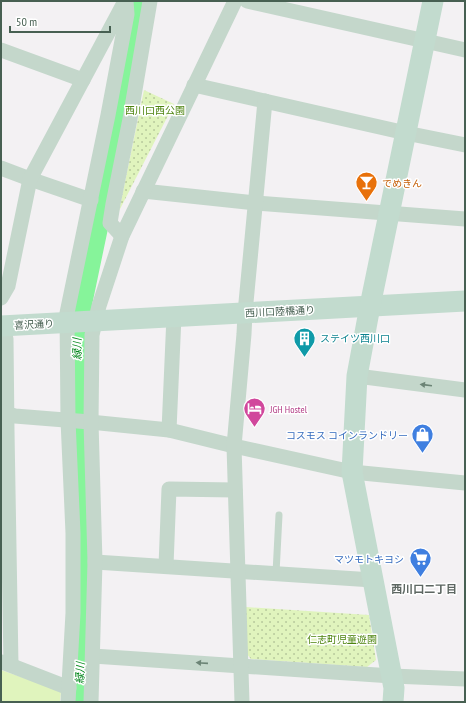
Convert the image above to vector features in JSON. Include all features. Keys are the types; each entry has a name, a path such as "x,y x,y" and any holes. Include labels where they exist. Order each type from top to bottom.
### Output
{"street":[{"path":"1,298 8,286 30,179 126,1"},
{"path":"1,324 6,339 4,432 6,663 69,695 73,614 73,533 68,420 68,313 127,14 126,1"},
{"path":"122,236 110,223 130,119 150,1"},
{"path":"90,702 96,562 90,422 92,335 94,321 122,236 142,191 235,1"},
{"path":"247,1 465,50"},
{"path":"393,702 394,688 392,676 352,472 357,376 433,1"},
{"path":"1,50 83,80"},
{"path":"194,84 406,133 465,145"},
{"path":"242,702 234,446 244,313 265,101"},
{"path":"1,168 91,200"},
{"path":"142,191 256,203 465,219"},
{"name":"西川口陸橋通り","path":"94,321 465,301"},
{"path":"169,430 174,316"},
{"name":"喜沢通り","path":"1,324 94,321"},
{"path":"357,376 465,390"},
{"path":"4,413 15,416 169,430 352,472 465,483"},
{"path":"4,432 50,419"},
{"path":"166,566 169,489 235,490"},
{"path":"96,562 373,580"},
{"path":"93,656 392,676 465,679"}],"lane":[{"path":"276,574 279,515"}],"green space":[{"name":"西川口西公園","path":"144,90 174,104 119,211"},
{"name":"仁志町児童遊園","path":"246,607 369,615 376,660 367,667 251,659 246,653"},
{"path":"1,670 61,691 60,702 1,702"}],"waterway":[{"name":"緑川","path":"79,702 83,578 77,341 80,304 103,194 139,1"}],"place":[{"name":"でめきん","path":"367,202"},
{"name":"ステイツ西川口","path":"304,358"},
{"name":"JGH Hostel","path":"255,428"},
{"name":"コスモス コインランドリー","path":"423,454"},
{"name":"マツモトキヨシ","path":"420,578"}],"district":[{"name":"西川口二丁目","path":"424,589"}]}
